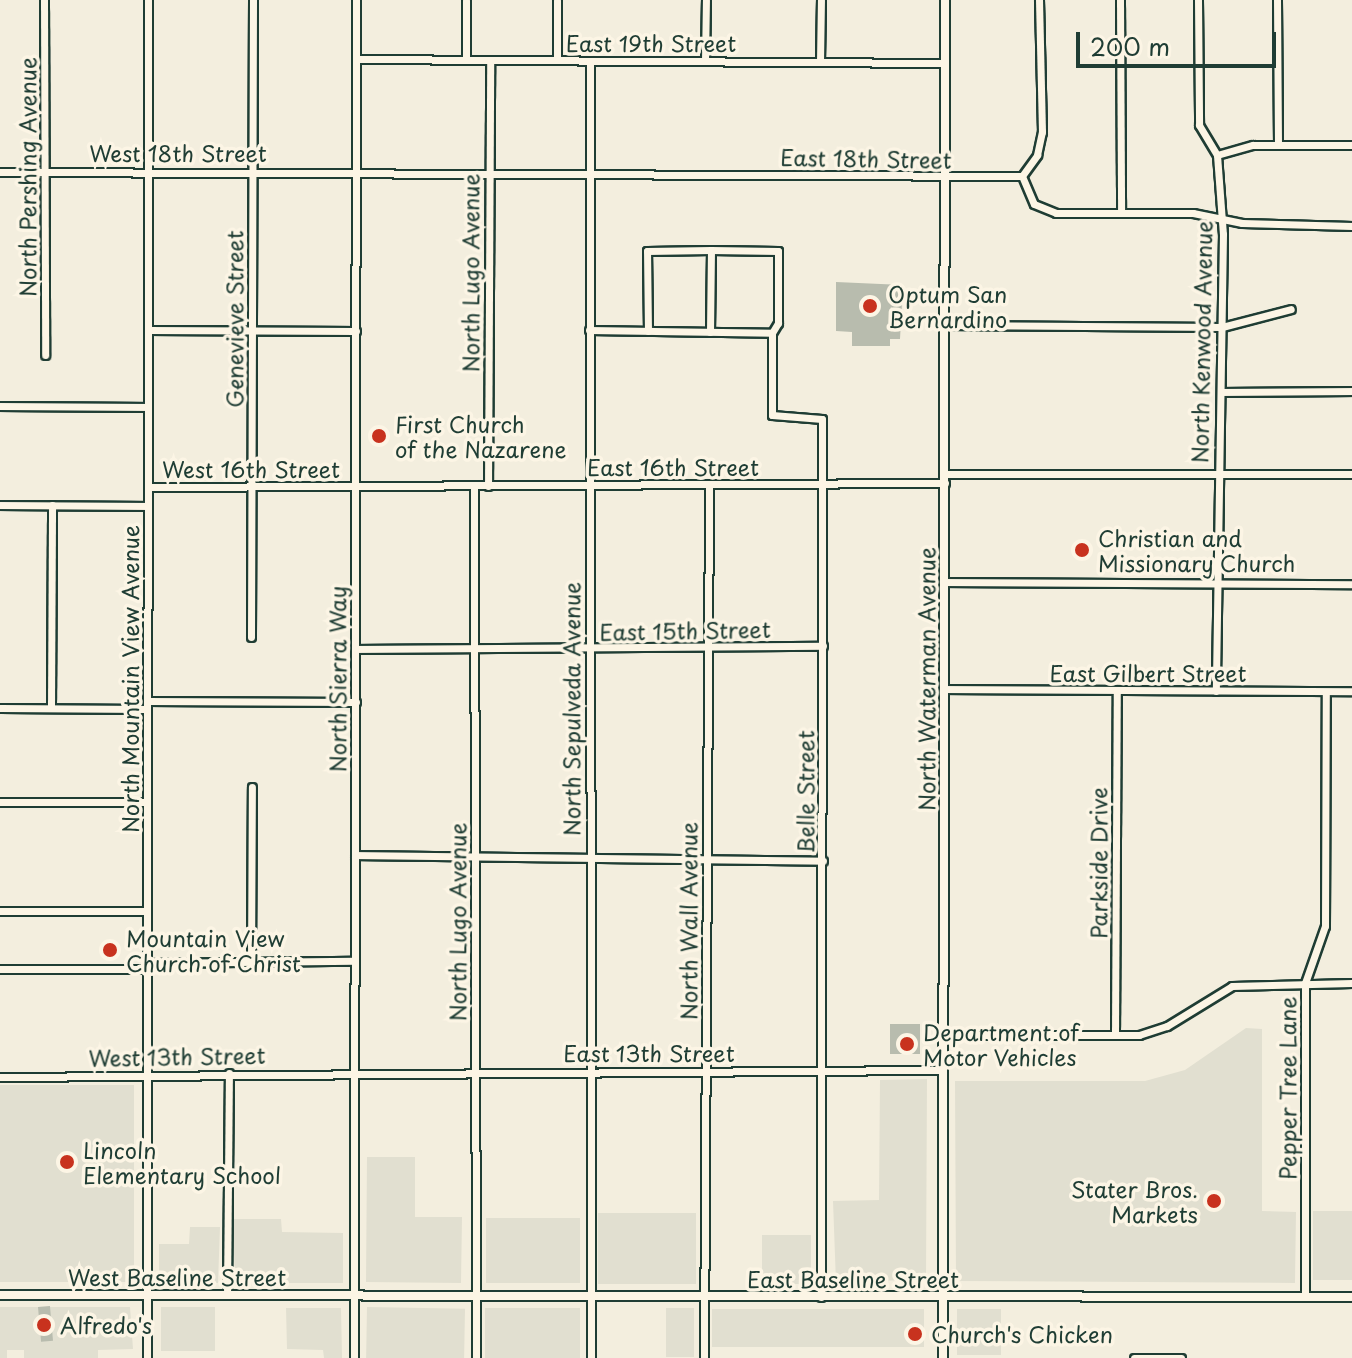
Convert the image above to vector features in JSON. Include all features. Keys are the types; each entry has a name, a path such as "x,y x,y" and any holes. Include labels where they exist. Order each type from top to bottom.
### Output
{"main road":[{"name":"North Waterman Avenue","path":"943,1358 945,0"},
{"name":"West Baseline Street","path":"0,1295 354,1295"},
{"name":"East Baseline Street","path":"354,1295 1352,1297"}],"street":[{"name":"North Pershing Avenue","path":"44,0 45,355"},
{"name":"North Mountain View Avenue","path":"147,1358 148,0"},
{"name":"Genevieve Street","path":"251,637 253,0"},
{"name":"North Sierra Way","path":"354,1358 356,0"},
{"path":"466,0 466,60"},
{"path":"557,0 557,60"},
{"path":"705,61 706,0"},
{"path":"820,62 821,0"},
{"path":"1039,0 1042,132 1037,155 1022,176 1034,204 1056,213 1222,217 1352,226"},
{"path":"1120,0 1121,213"},
{"name":"North Kenwood Avenue","path":"1198,0 1199,125 1217,155 1222,217 1223,392 1217,475 1216,691"},
{"path":"1277,0 1278,144"},
{"name":"East 19th Street","path":"357,59 945,63"},
{"name":"North Lugo Avenue","path":"488,486 490,60"},
{"name":"North Sepulveda Avenue","path":"590,61 587,485 591,1358"},
{"path":"1217,155 1278,144 1352,145"},
{"name":"West 18th Street","path":"0,172 356,171"},
{"name":"East 18th Street","path":"356,171 588,171 945,178 1022,176"},
{"path":"710,332 711,250"},
{"path":"589,330 648,331 772,333 778,312 778,251 647,251 648,331"},
{"path":"945,325 1222,327 1291,309"},
{"path":"148,330 356,331"},
{"name":"Belle Street","path":"772,333 772,415 822,419 821,1297"},
{"path":"1223,392 1352,391"},
{"path":"0,406 148,407"},
{"name":"East 16th Street","path":"354,486 823,484 945,478 1352,474"},
{"name":"North Wall Avenue","path":"704,1358 709,484"},
{"name":"West 16th Street","path":"148,487 354,486"},
{"name":"North Lugo Avenue","path":"474,486 476,1358"},
{"name":"West 16th Street","path":"0,505 148,506"},
{"path":"51,708 52,505"},
{"path":"944,582 1352,584"},
{"name":"East 15th Street","path":"356,649 590,650 707,645 823,646"},
{"name":"East Gilbert Street","path":"944,689 1352,691"},
{"name":"Parkside Drive","path":"1115,1035 1117,692"},
{"name":"Pepper Tree Lane","path":"1305,1297 1305,983 1325,926 1326,692"},
{"path":"0,708 356,702"},
{"path":"251,962 252,787"},
{"path":"0,802 147,802"},
{"path":"355,855 823,861"},
{"path":"0,911 147,911"},
{"path":"0,969 355,961"},
{"path":"943,1035 1115,1035 1153,1032 1232,986 1352,983"},
{"name":"East 13th Street","path":"355,1072 943,1070"},
{"name":"West 13th Street","path":"0,1077 355,1072"},
{"path":"227,1295 229,1073"},
{"path":"1134,1358 1181,1358"}],"shaded area":[{"path":"1246,1028 1262,1029 1262,1211 1296,1212 1295,1283 956,1281 955,1081 1145,1081 1185,1070"},
{"path":"927,1079 926,1279 836,1283 833,1201 879,1200 880,1080"},
{"name":"Lincoln Elementary School","path":"0,1085 134,1085 134,1282 0,1282"},
{"path":"367,1157 415,1157 415,1217 462,1217 461,1283 366,1282"},
{"path":"1313,1211 1352,1211 1352,1280 1313,1280"},
{"path":"598,1213 696,1213 696,1284 598,1284"},
{"path":"486,1218 580,1218 580,1283 486,1283"},
{"path":"233,1219 281,1219 282,1232 343,1233 343,1283 235,1283"},
{"path":"190,1227 220,1227 218,1283 159,1280 159,1244 189,1244"},
{"path":"762,1235 811,1235 811,1284 762,1284"},
{"path":"0,1307 130,1307 133,1349 98,1350 98,1358 24,1358 24,1350 7,1350 7,1358 0,1358"},
{"path":"161,1307 215,1307 215,1351 161,1351"},
{"path":"367,1307 465,1309 464,1358 366,1358"},
{"path":"286,1308 341,1308 342,1358 324,1358 323,1350 287,1349"},
{"path":"485,1308 580,1308 580,1358 485,1358"},
{"path":"666,1308 694,1308 694,1357 666,1357"},
{"path":"712,1309 924,1309 924,1347 712,1347"},
{"path":"957,1309 1001,1309 1001,1355 957,1355"}],"building":[{"name":"Optum San Bernardino","path":"836,282 903,285 900,339 890,339 890,346 852,346 852,332 836,331"},
{"name":"Department of Motor Vehicles","path":"890,1024 920,1024 920,1054 890,1054"},
{"name":"Alfredo's","path":"50,1306 53,1341 41,1342 38,1307"}],"place":[{"name":"Optum San Bernardino","path":"870,306"},
{"name":"First Church of the Nazarene","path":"379,436"},
{"name":"Christian and Missionary Church","path":"1082,550"},
{"name":"Mountain View Church of Christ","path":"110,950"},
{"name":"Department of Motor Vehicles","path":"907,1044"},
{"name":"Lincoln Elementary School","path":"67,1162"},
{"name":"Stater Bros. Markets","path":"1214,1201"},
{"name":"Alfredo's","path":"44,1325"},
{"name":"Church's Chicken","path":"915,1334"}]}
